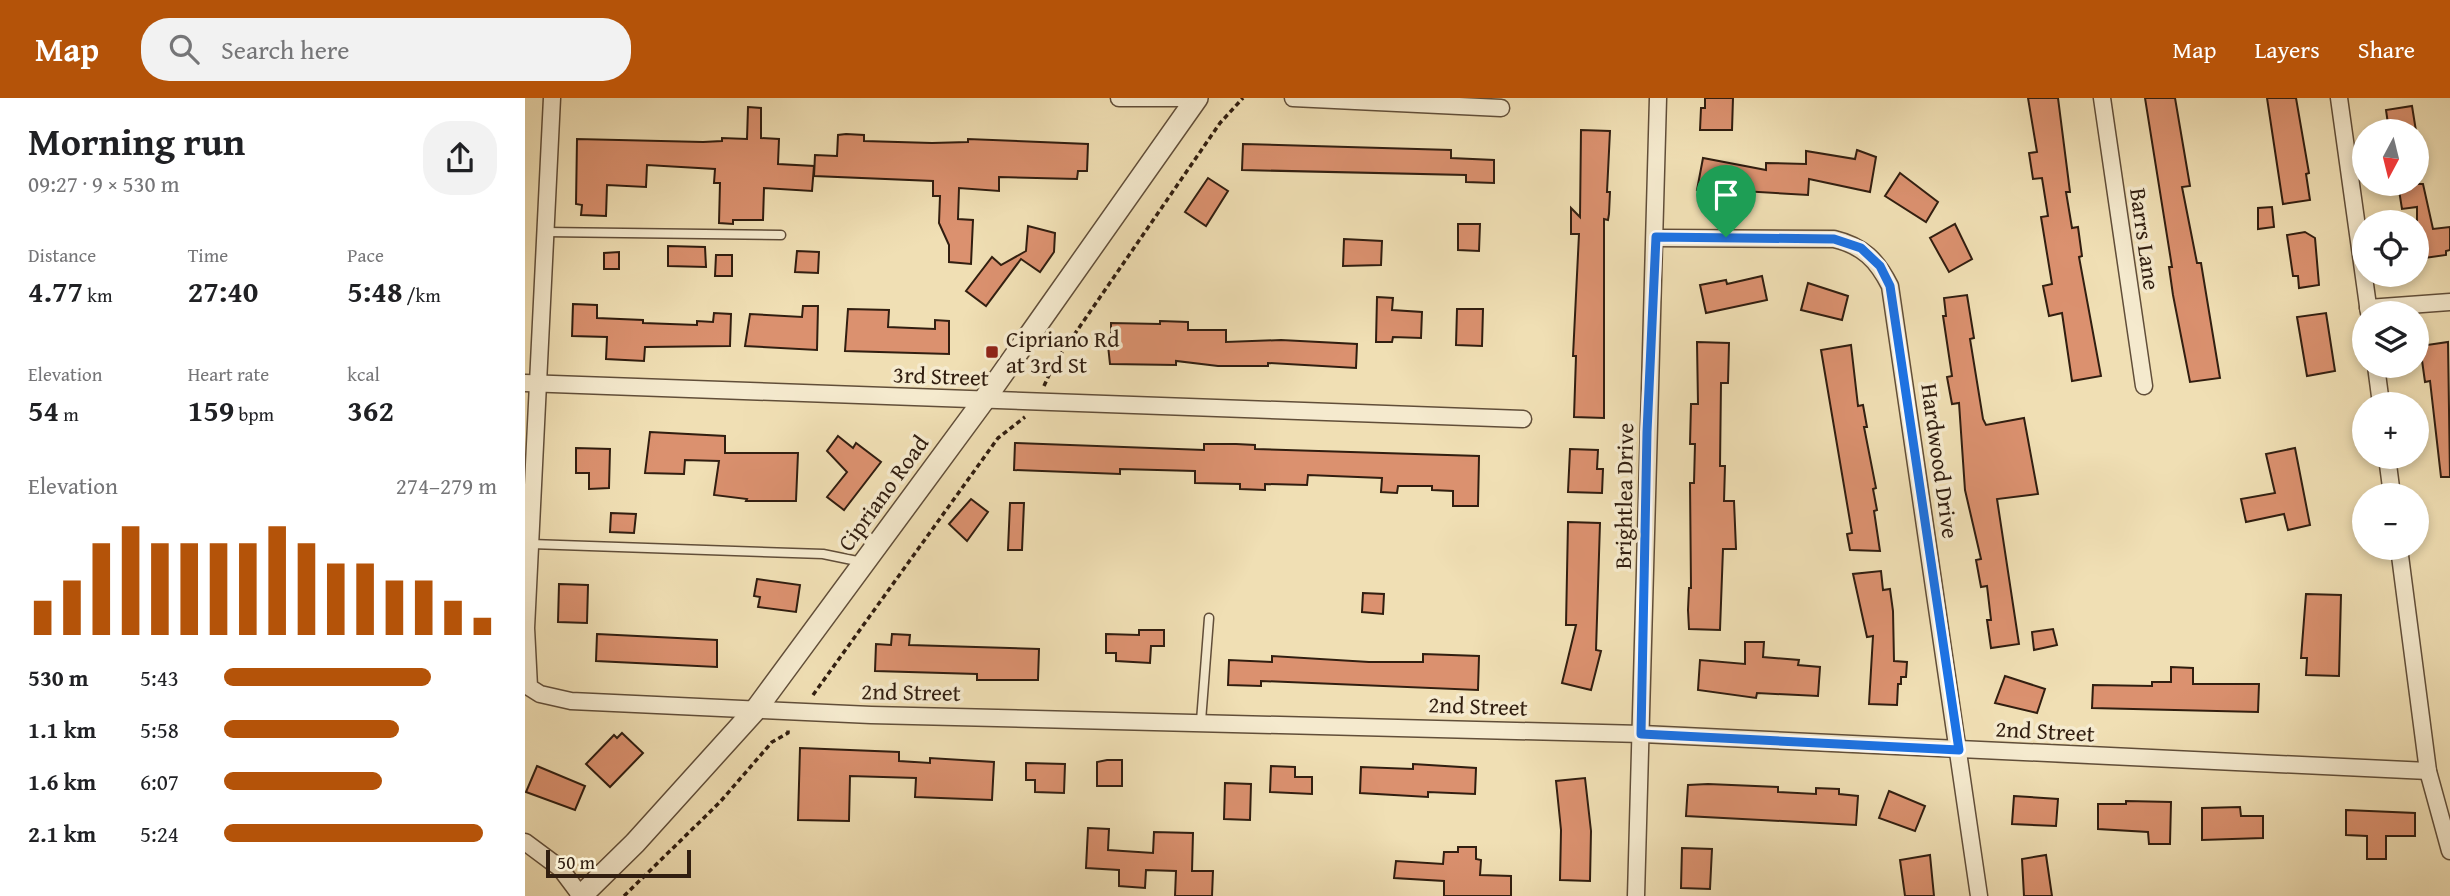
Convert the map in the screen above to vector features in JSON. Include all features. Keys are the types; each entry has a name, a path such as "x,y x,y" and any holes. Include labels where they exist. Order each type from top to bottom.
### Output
{"street":[{"path":"531,544 531,383 545,232 552,98"},
{"path":"1119,98 1197,98"},
{"name":"Cipriano Road","path":"581,896 635,843 757,708 984,400 1197,98"},
{"path":"1293,98 1501,108"},
{"name":"Brightlea Drive","path":"1636,896 1658,98"},
{"name":"Barrs Lane","path":"2102,98 2144,386"},
{"path":"2339,98 2367,301"},
{"name":"Hardwood Drive","path":"1656,237 1834,239 1861,248 1880,266 1890,286 1905,373 1979,896"},
{"path":"2429,304 2450,302"},
{"name":"3rd Street","path":"531,383 1523,419"},
{"name":"2nd Street","path":"531,544 526,628 529,687 540,694 571,701 1641,734 2428,771"},
{"path":"2401,560 2428,771 2450,852"},
{"path":"525,842 560,868 581,896"}],"lane":[{"path":"545,232 782,235"},
{"path":"531,544 823,554 865,562"},
{"path":"1201,721 1209,618"}],"path":[{"path":"624,896 720,802 772,742 788,733 787,726 997,438 1010,426 1023,421 1070,341 1220,123 1243,98"}],"building":[{"path":"1705,98 1733,98 1732,130 1700,130 1701,108 1705,108"},
{"path":"2028,98 2058,98 2070,192 2066,192 2072,228 2078,227 2082,256 2079,257 2101,376 2072,381 2062,313 2049,316 2043,286 2052,284 2041,217 2048,216 2042,178 2033,179 2029,153 2037,152"},
{"path":"2145,98 2175,98 2190,186 2182,187 2197,263 2201,263 2220,378 2190,382 2173,295 2169,267 2172,267"},
{"path":"2267,98 2296,98 2309,173 2306,174 2310,200 2283,204"},
{"path":"2412,106 2414,119 2387,119 2386,110"},
{"path":"748,107 761,108 761,138 779,139 778,164 814,166 812,191 764,188 763,220 719,223 720,183 714,183 715,169 647,165 646,187 607,185 606,216 581,215 582,205 576,204 577,139 703,142 722,141 722,138 747,139"},
{"path":"1581,130 1610,131 1607,192 1610,192 1609,214 1608,220 1604,219 1604,418 1574,417 1576,356 1573,356 1579,234 1571,234 1571,208 1580,217"},
{"path":"838,135 864,135 864,141 932,143 968,142 968,139 1088,144 1087,171 1078,171 1077,179 999,177 999,191 959,188 958,219 973,220 971,264 949,262 949,245 939,223 940,196 933,196 933,181 814,176 815,155 837,156"},
{"path":"1243,144 1451,150 1451,158 1494,160 1494,183 1466,182 1466,175 1242,170"},
{"path":"1857,150 1876,157 1870,192 1809,179 1808,195 1742,191 1740,198 1697,190 1703,158 1766,170 1766,163 1806,164 1806,151 1855,159"},
{"path":"1900,173 1938,202 1926,222 1885,196"},
{"path":"1208,178 1228,191 1206,226 1185,212"},
{"path":"2400,196 2426,196 2429,210 2417,210 2417,207 2402,209"},
{"path":"2272,207 2274,227 2258,229 2258,208"},
{"path":"2429,211 2433,229 2450,227 2450,250 2446,251 2446,255 2429,257"},
{"path":"1458,224 1480,224 1479,251 1458,250"},
{"path":"1955,224 1972,259 1949,272 1930,238"},
{"path":"1028,226 1055,233 1054,252 1040,272 1021,259 986,306 966,291 992,257 1001,265 1026,251"},
{"path":"2305,232 2315,238 2319,285 2299,288 2298,276 2293,276 2287,235"},
{"path":"1344,239 1382,241 1381,265 1343,266"},
{"path":"668,246 705,247 706,267 668,266"},
{"path":"797,251 819,252 818,273 795,272"},
{"path":"619,252 619,269 604,269 604,253"},
{"path":"716,255 732,255 732,276 715,276"},
{"path":"1762,276 1767,300 1706,313 1700,285 1726,280 1727,284"},
{"path":"1808,283 1848,296 1842,320 1801,310"},
{"path":"1967,295 1974,338 1970,339 1983,419 1986,425 2024,418 2038,494 1997,499 2019,644 1991,648 1987,620 1991,620 1987,586 1981,587 1976,560 1981,559 1965,490 1959,403 1952,404 1947,377 1952,376 1943,316 1946,316 1944,298"},
{"path":"1377,297 1393,298 1392,310 1422,312 1421,338 1393,337 1392,342 1376,342"},
{"path":"573,304 597,305 597,318 643,320 643,323 697,325 697,321 713,322 714,313 731,314 730,346 645,347 644,361 606,359 607,337 572,336"},
{"path":"803,306 818,306 817,350 745,346 750,314 802,317"},
{"path":"848,309 889,310 888,327 935,329 935,320 949,321 949,354 845,351"},
{"path":"1457,309 1483,309 1482,346 1456,345"},
{"path":"2326,313 2335,371 2307,376 2297,317"},
{"path":"1160,321 1188,322 1188,330 1226,330 1226,342 1281,340 1357,344 1356,368 1268,363 1268,366 1218,366 1176,361 1176,365 1110,364 1107,336 1111,336 1111,323 1160,324"},
{"path":"1697,342 1729,343 1728,383 1721,383 1720,466 1725,466 1724,501 1734,501 1736,549 1723,549 1720,630 1689,629 1690,483 1694,483 1695,444 1690,444 1691,404 1698,404"},
{"path":"2448,342 2450,477 2441,477 2430,381 2425,382 2424,378 2429,378 2429,345"},
{"path":"1851,345 1858,406 1863,405 1867,427 1864,427 1876,488 1873,489 1877,510 1874,511 1880,551 1850,550 1847,534 1852,533 1821,350"},
{"path":"650,432 725,436 725,453 798,453 796,501 746,501 747,499 714,495 719,461 685,460 684,474 645,473"},
{"path":"838,436 853,448 856,443 881,462 844,510 827,497 847,472 827,451"},
{"path":"1015,443 1204,450 1204,444 1236,444 1255,445 1255,449 1479,456 1478,506 1453,506 1453,491 1432,490 1432,486 1398,486 1397,493 1381,492 1382,478 1308,475 1307,485 1265,484 1265,490 1240,489 1240,484 1195,483 1195,471 1120,469 1120,474 1014,470"},
{"path":"576,448 610,449 609,488 589,489 589,473 576,473"},
{"path":"2295,448 2310,525 2288,530 2284,514 2246,522 2241,499 2275,493 2266,454"},
{"path":"1570,449 1598,450 1597,469 1603,469 1602,493 1568,492"},
{"path":"971,499 988,512 967,541 949,524"},
{"path":"1010,503 1024,503 1022,550 1008,550"},
{"path":"611,513 636,514 634,533 610,532"},
{"path":"1568,522 1600,523 1596,650 1601,651 1591,690 1562,683 1576,625 1566,625"},
{"path":"1881,571 1883,590 1890,589 1894,661 1907,662 1906,677 1901,677 1901,684 1898,684 1897,705 1869,704 1873,636 1867,637 1853,574"},
{"path":"757,579 800,585 796,612 758,607 760,597 754,596"},
{"path":"559,584 588,585 587,623 558,622"},
{"path":"1363,593 1384,594 1383,614 1362,612"},
{"path":"2306,594 2341,595 2339,676 2306,675 2307,658 2301,658"},
{"path":"2053,629 2057,645 2034,650 2032,632"},
{"path":"1139,630 1164,630 1164,646 1151,646 1150,663 1116,661 1116,653 1106,653 1106,634 1139,635"},
{"path":"597,634 717,640 717,667 596,661"},
{"path":"892,634 910,635 909,645 1039,649 1038,680 977,680 977,674 875,671 876,644 891,645"},
{"path":"1745,642 1764,642 1763,657 1799,660 1798,665 1820,667 1818,696 1757,693 1756,698 1698,690 1700,660 1745,664"},
{"path":"1423,654 1479,656 1478,690 1261,681 1261,686 1228,685 1229,660 1272,662 1272,656 1369,662 1423,662"},
{"path":"2171,667 2193,668 2193,684 2259,684 2258,712 2092,708 2093,685 2152,686 2152,682 2171,682"},
{"path":"2005,676 2045,689 2037,713 1995,703"},
{"path":"622,733 643,753 610,787 586,764 614,735 617,738"},
{"path":"800,748 899,752 899,761 930,763 930,758 994,762 992,800 915,797 916,778 850,776 849,821 798,820"},
{"path":"1122,760 1122,786 1097,786 1097,762"},
{"path":"1026,763 1065,764 1064,793 1035,792 1035,780 1026,780"},
{"path":"1413,764 1476,768 1475,794 1428,792 1428,797 1360,793 1361,767 1413,769"},
{"path":"537,766 585,786 575,810 526,792"},
{"path":"1271,766 1295,767 1295,777 1312,777 1312,794 1270,792"},
{"path":"1585,778 1591,831 1590,881 1560,880 1561,830 1556,781"},
{"path":"1225,783 1251,784 1250,820 1224,819"},
{"path":"1688,785 1778,787 1778,792 1816,794 1816,788 1839,789 1839,794 1858,796 1856,825 1686,816"},
{"path":"1889,791 1925,806 1915,831 1879,818"},
{"path":"2014,796 2058,799 2056,826 2012,824"},
{"path":"2126,801 2171,802 2170,844 2149,844 2148,832 2098,829 2098,804 2126,804"},
{"path":"2240,807 2241,816 2263,816 2263,838 2202,840 2202,808"},
{"path":"2346,810 2415,813 2415,836 2386,836 2386,859 2367,859 2367,836 2346,835"},
{"path":"1088,828 1109,829 1108,850 1153,853 1154,832 1193,833 1192,871 1213,871 1212,896 1175,896 1176,871 1146,870 1145,888 1119,886 1119,870 1086,868"},
{"path":"1458,847 1476,847 1476,859 1481,860 1480,875 1511,876 1511,896 1444,896 1444,881 1394,878 1396,861 1443,864 1444,852 1458,852"},
{"path":"1682,848 1712,849 1710,889 1681,888"},
{"path":"1930,855 1934,896 1905,896 1900,860"},
{"path":"2046,855 2052,896 2024,896 2022,859"}],"place":[{"name":"Cipriano Rd at 3rd St","path":"992,352"}],"route":[{"path":"1656,237 1726,237 1796,237 1846,242 1870,255 1880,266 1890,286 1959,750 1641,734 1647,432 1656,237"}]}
